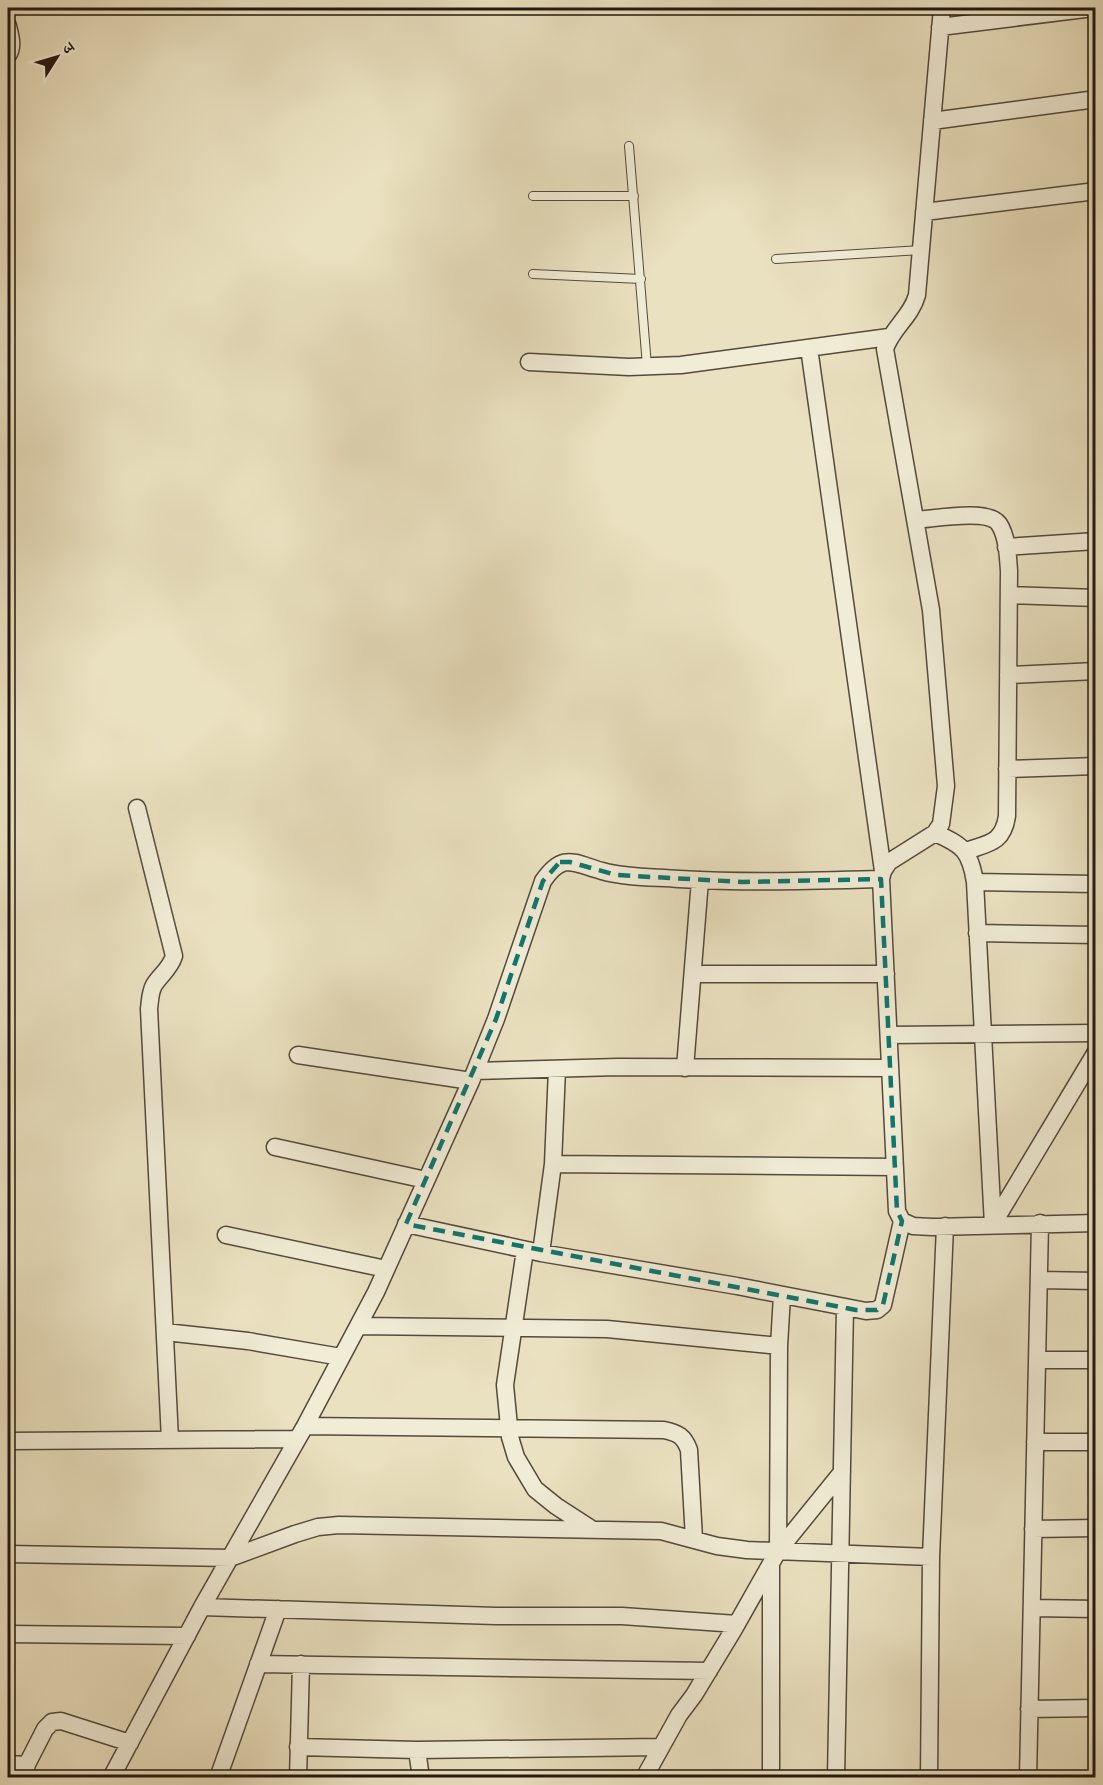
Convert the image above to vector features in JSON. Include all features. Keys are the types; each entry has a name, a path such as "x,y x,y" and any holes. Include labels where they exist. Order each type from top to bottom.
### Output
{"street":[{"path":"882,875 889,862 935,833 941,824 946,786 931,610 885,349 889,337 914,308 917,296 942,8"},
{"path":"940,27 1093,8"},
{"path":"8,26 11,40 8,55"},
{"path":"932,121 1095,99"},
{"path":"924,212 1095,191"},
{"path":"528,362 681,365 889,337"},
{"path":"808,348 882,875 897,1211 902,1221 913,1226 1095,1223"},
{"path":"916,520 975,515 994,518 1000,525 1009,570 1005,829 999,838 991,843 966,851"},
{"path":"1005,546 1095,541"},
{"path":"1009,595 1095,598"},
{"path":"1008,675 1095,671"},
{"path":"1007,769 1095,766"},
{"path":"137,808 174,956 171,964 154,985 149,1010 171,1440"},
{"path":"935,833 956,842 966,851 972,865 975,882 993,1225"},
{"path":"111,1778 202,1607 301,1433 386,1269 473,1076 496,1019 543,881 552,868 560,862 570,862 616,875 743,882 882,875"},
{"path":"685,1068 700,880"},
{"path":"975,882 1095,885"},
{"path":"977,933 1095,934"},
{"path":"693,974 886,974"},
{"path":"889,1035 1095,1033"},
{"path":"993,1225 1095,1052"},
{"path":"298,1055 473,1076 557,1069 890,1068"},
{"path":"557,1069 553,1164 514,1327 506,1385 510,1437 516,1457 535,1489 591,1529"},
{"path":"275,1147 426,1180"},
{"path":"553,1164 895,1167"},
{"path":"406,1224 533,1251 866,1311 877,1310 883,1305 902,1221"},
{"path":"1028,1778 1040,1223"},
{"path":"929,1778 932,1557 945,1226"},
{"path":"226,1235 386,1269"},
{"path":"1039,1280 1095,1281"},
{"path":"771,1778 779,1346 782,1295"},
{"path":"836,1778 845,1307"},
{"path":"358,1326 607,1329 779,1346"},
{"path":"165,1332 248,1341 341,1357"},
{"path":"1037,1360 1095,1360"},
{"path":"8,1441 171,1440 301,1433 510,1428 664,1430 678,1433 685,1439 689,1450 694,1539"},
{"path":"1035,1442 1095,1442"},
{"path":"644,1778 775,1557 842,1472"},
{"path":"8,1554 230,1558 318,1527 339,1525 661,1531 717,1546 775,1557 841,1553 932,1557"},
{"path":"1033,1529 1095,1528"},
{"path":"202,1607 496,1616 622,1616 737,1624"},
{"path":"1032,1608 1095,1609"},
{"path":"220,1774 278,1610"},
{"path":"8,1634 187,1636"},
{"path":"258,1664 709,1671"},
{"path":"298,1778 301,1664"},
{"path":"1029,1709 1095,1708"},
{"path":"8,1764 24,1771 45,1729 52,1722 61,1721 130,1743"},
{"path":"298,1747 417,1750 661,1747"},
{"path":"417,1750 421,1778"}],"lane":[{"path":"629,147 648,366"},
{"path":"533,196 633,196"},
{"path":"776,259 921,250"},
{"path":"533,274 641,279"}],"highlighted area":[{"path":"560,862 570,862 616,875 743,882 881,879 897,1211 902,1221 883,1305 877,1310 856,1310 406,1224 496,1019 543,881"}]}
